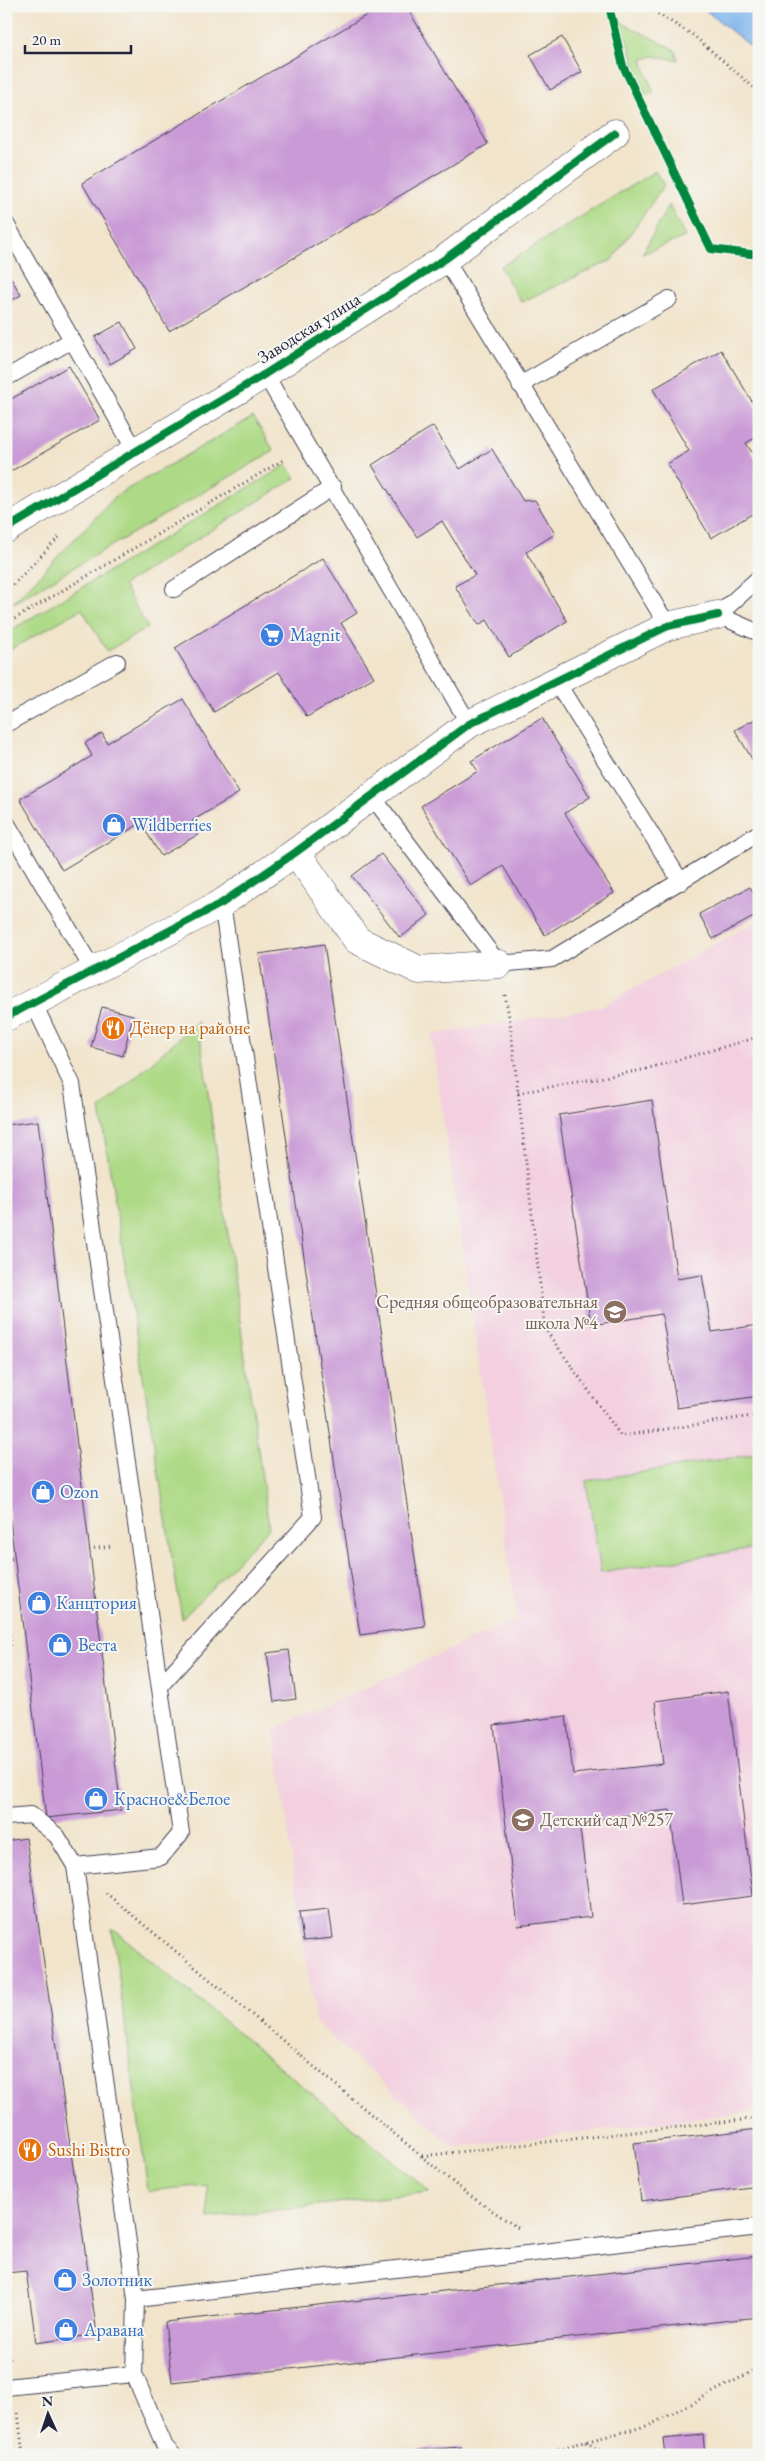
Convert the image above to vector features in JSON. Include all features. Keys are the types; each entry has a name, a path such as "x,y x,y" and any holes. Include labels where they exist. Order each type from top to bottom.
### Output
{"street":[{"name":"Заводская улица","path":"6,530 265,374 446,259 615,133"},
{"path":"6,1017 222,903 296,852 469,724 668,626 718,615"},
{"path":"296,852 357,940 419,970 499,964"}],"lane":[{"path":"6,224 136,452"},
{"path":"446,259 520,385 668,626"},
{"path":"520,385 669,298"},
{"path":"6,378 72,340"},
{"path":"265,374 333,487 469,724"},
{"path":"174,589 333,487"},
{"path":"759,578 718,615 759,633"},
{"path":"6,724 117,662"},
{"path":"556,681 681,882"},
{"path":"372,796 499,964 552,959 759,833"},
{"path":"6,822 94,970"},
{"path":"160,1686 314,1517 222,903"},
{"path":"33,1002 72,1084 181,1833 161,1857 75,1866"},
{"path":"6,1817 31,1814 57,1836 75,1866 136,2299 134,2374 165,2447 172,2455"},
{"path":"136,2299 759,2227"},
{"path":"6,2387 134,2374"}],"path":[{"path":"645,6 693,35 759,92"},
{"path":"6,624 308,445"},
{"path":"499,964 510,1022 545,1329 621,1436 759,1415"},
{"path":"518,1093 642,1070 759,1038"},
{"path":"6,1560 14,1558"},
{"path":"6,1600 11,1643 6,1662"},
{"path":"6,1639 11,1643"},
{"path":"6,1643 11,1643"},
{"path":"75,1866 420,2156 466,2193 552,2251"},
{"path":"420,2156 759,2118"},
{"path":"534,2455 650,2425 759,2368"},
{"path":"586,2442 608,2455"}],"shaded area":[{"path":"759,920 759,2111 455,2147 315,2022 274,1729 517,1619 431,1035 603,1006"}],"green space":[{"path":"621,22 675,50 678,60 653,56 642,60 654,93 645,96"},
{"path":"655,171 664,185 612,260 521,302 500,267"},
{"path":"669,205 685,237 642,254"},
{"path":"253,417 274,451 13,603 117,495"},
{"path":"286,465 296,478 123,585 148,628 107,651 82,609 6,652 6,633"},
{"path":"198,1021 269,1528 182,1619 100,1109"},
{"path":"756,1454 759,1469 759,1547 601,1573 586,1481"},
{"path":"112,1928 430,2192 208,2218 207,2185 148,2191"}],"water":[{"path":"700,6 759,6 759,53"}],"building":[{"path":"382,6 406,6 488,144 169,331 82,183"},
{"path":"562,37 582,72 550,90 530,55"},
{"path":"6,270 21,295 6,304"},
{"path":"122,322 137,349 110,364 95,337"},
{"path":"721,350 759,413 759,436 746,443 759,464 759,510 711,538 667,464 689,451 653,389"},
{"path":"69,366 100,420 6,474 6,402"},
{"path":"433,426 460,469 492,449 523,501 535,500 555,534 526,552 567,621 509,657 487,620 479,625 455,586 475,575 442,521 417,537 372,465"},
{"name":"Magnit","path":"323,558 357,613 341,623 374,677 307,717 279,672 214,712 175,648"},
{"path":"183,699 239,793 192,821 199,834 161,856 141,823 62,870 20,799 92,756 85,743 102,733 107,743"},
{"path":"759,717 759,771 735,730"},
{"path":"542,718 590,797 565,813 614,893 545,935 503,866 471,886 421,806 478,771 471,761"},
{"path":"381,854 429,915 400,938 352,876"},
{"path":"750,887 759,902 759,914 713,939 699,914"},
{"path":"324,944 425,1626 360,1635 259,954"},
{"name":"Дёнер на районе","path":"102,1007 133,1015 123,1056 91,1047"},
{"path":"652,1100 677,1279 702,1275 712,1332 759,1325 759,1396 677,1408 662,1314 591,1325 559,1115"},
{"path":"38,1121 121,1810 46,1818 6,1488 6,1125"},
{"path":"289,1650 296,1699 274,1702 267,1653"},
{"path":"728,1691 753,1896 682,1905 670,1810 579,1821 591,1917 518,1926 494,1725 566,1716 573,1774 663,1764 655,1701"},
{"path":"26,1838 97,2334 36,2343 26,2271 6,2273 6,1841"},
{"path":"329,1909 333,1938 303,1941 299,1912"},
{"path":"759,2129 759,2186 641,2201 634,2143"},
{"path":"758,2256 759,2317 172,2382 165,2322"},
{"path":"703,2435 705,2455 665,2455 663,2439"},
{"path":"461,2447 462,2455 387,2455 387,2453"}],"cycle path":[{"path":"609,6 623,66 711,249 759,255"},
{"path":"6,529 265,374 445,259 615,133"},
{"path":"6,1017 222,903 296,852 469,724 668,626 718,615"}],"place":[{"name":"Magnit","path":"272,635"},
{"name":"Wildberries","path":"114,825"},
{"name":"Дёнер на районе","path":"113,1028"},
{"name":"Средняя общеобразовательная школа №4","path":"615,1312"},
{"name":"Ozon","path":"43,1492"},
{"name":"Канцтория","path":"39,1603"},
{"name":"Веста","path":"60,1645"},
{"name":"Красное&Белое","path":"96,1799"},
{"name":"Детский сад №257","path":"523,1820"},
{"name":"Sushi Bistro","path":"30,2150"},
{"name":"Золотник","path":"65,2280"},
{"name":"Аравана","path":"66,2330"}]}
